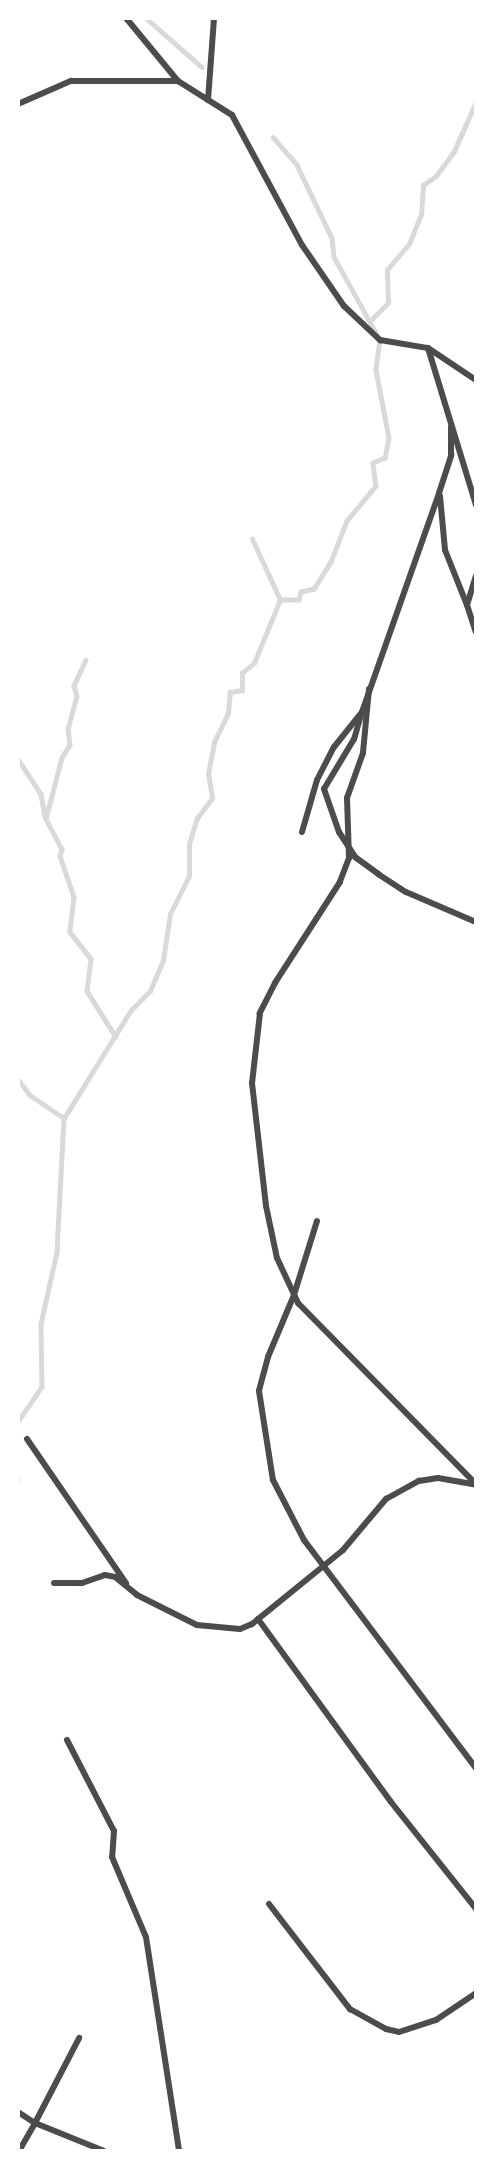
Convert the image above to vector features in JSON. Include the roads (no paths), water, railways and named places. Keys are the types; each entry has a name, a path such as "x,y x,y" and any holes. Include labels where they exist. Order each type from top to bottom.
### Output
{"street":[{"path":"126,18 178,81 232,115 302,245 344,306 380,340 428,348 476,380"},
{"path":"208,100 214,18"},
{"path":"18,105 71,81 178,81"},
{"path":"428,348 476,505"},
{"path":"452,421 451,455 369,689 354,739 324,789 329,809 355,857 406,892 476,922"},
{"path":"439,493 445,550 476,632"},
{"path":"467,605 476,576"},
{"path":"369,689 363,753 347,798 349,848 340,882 275,983 260,1013 252,1083 266,1206 277,1258 294,1295 476,1484"},
{"path":"302,832 317,780 334,747 362,712"},
{"path":"317,1221 294,1295 268,1357 259,1391 273,1480 304,1540 476,1768"},
{"path":"27,1439 132,1591"},
{"path":"54,1583 82,1583 105,1575 115,1577 132,1591 197,1625 240,1629 258,1619 357,1537 373,1510 419,1481 438,1478 476,1484"},
{"path":"258,1619 391,1802 476,1909"},
{"path":"67,1740 114,1831 112,1857 147,1937 179,2151"},
{"path":"269,1904 350,2009 386,2029 399,2032 435,2020 476,1993"},
{"path":"19,2151 79,2038"},
{"path":"18,2112 35,2123 104,2151"}],"waterway":[{"path":"146,18 202,67"},
{"path":"371,320 388,303 387,270 409,244 421,215 423,185 436,176 454,151 476,102"},
{"path":"273,137 297,165 332,238 334,257 380,340 376,370 389,438 385,458 373,463 376,486 347,521 331,562 314,589 301,592 299,600 280,600"},
{"path":"64,1118 131,1010 150,991 163,960 170,914 189,876 189,844 197,818 212,798 208,774 214,742 228,713 230,692 242,690 242,673 254,663 280,600 252,539"},
{"path":"86,660 74,686 77,696 68,729 70,745 62,758 46,819 62,849 60,856 74,897 70,932 91,959 87,991 116,1037"},
{"path":"18,759 41,794 45,817"},
{"path":"18,1079 30,1095 64,1118 57,1252 41,1324 42,1387 18,1422"},
{"path":"18,1476 18,1482"}]}
